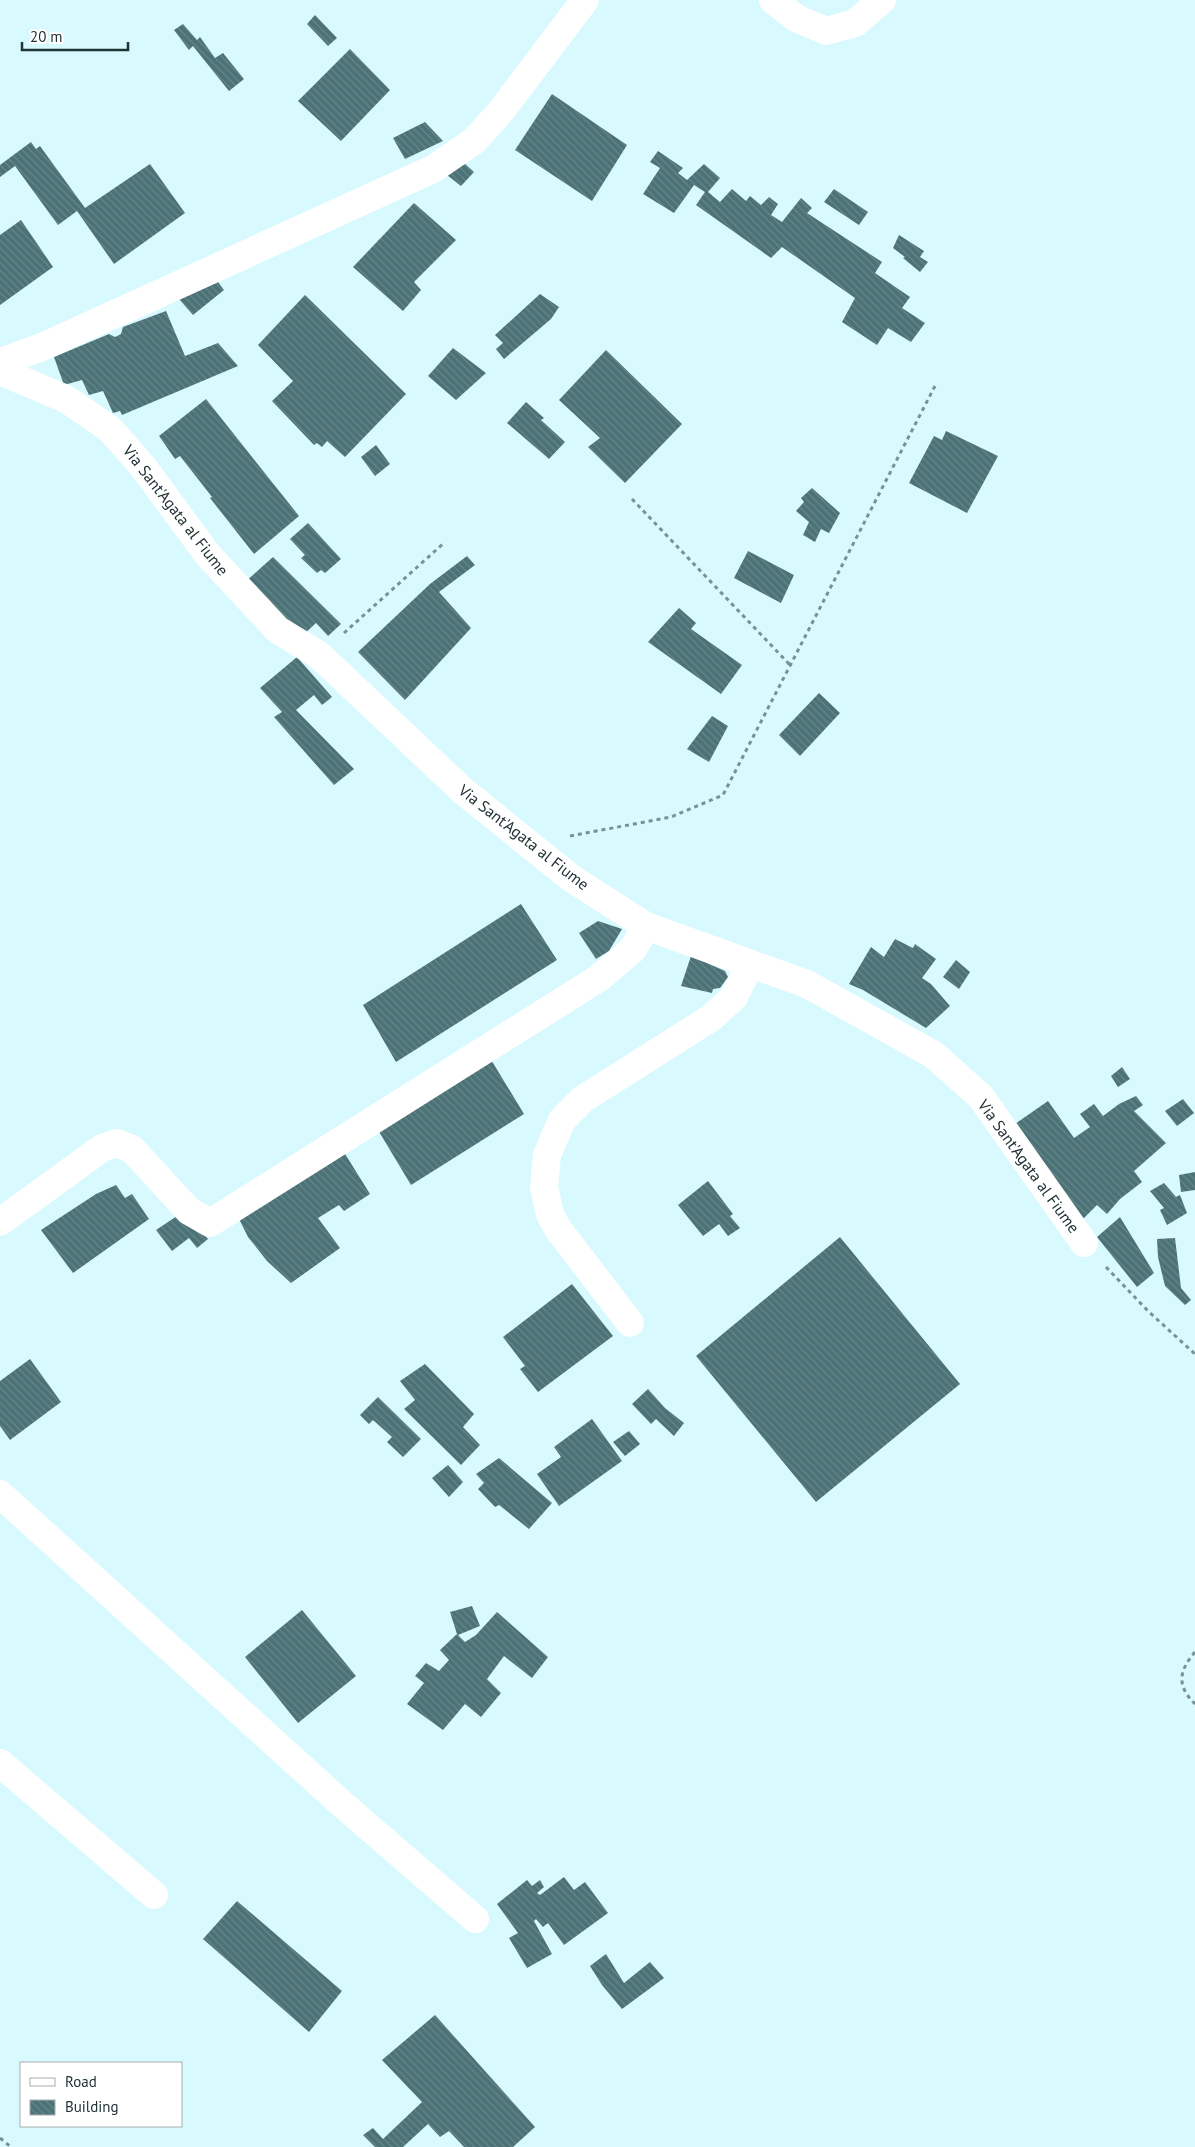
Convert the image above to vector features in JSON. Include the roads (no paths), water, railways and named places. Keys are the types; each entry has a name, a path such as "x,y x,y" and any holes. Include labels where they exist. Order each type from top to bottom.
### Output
{"street":[{"path":"0,362 42,347 433,169 474,141 501,111 586,0"},
{"path":"774,0 796,18 826,31 855,23 882,0"},
{"name":"Via Sant'Agata al Fiume","path":"0,371 66,399 110,429 144,468 208,555 278,630 319,656 462,790 571,878 646,926 807,984 934,1055 980,1097 1084,1243"},
{"path":"0,1222 102,1148 117,1143 132,1149 189,1211 210,1223 599,978 633,949 646,926"},
{"path":"630,1323 558,1229 550,1214 544,1187 547,1155 562,1120 584,1099 711,1018 734,997 750,964"},
{"path":"0,1494 342,1804 474,1919"},
{"path":"0,1763 154,1895"}]}
